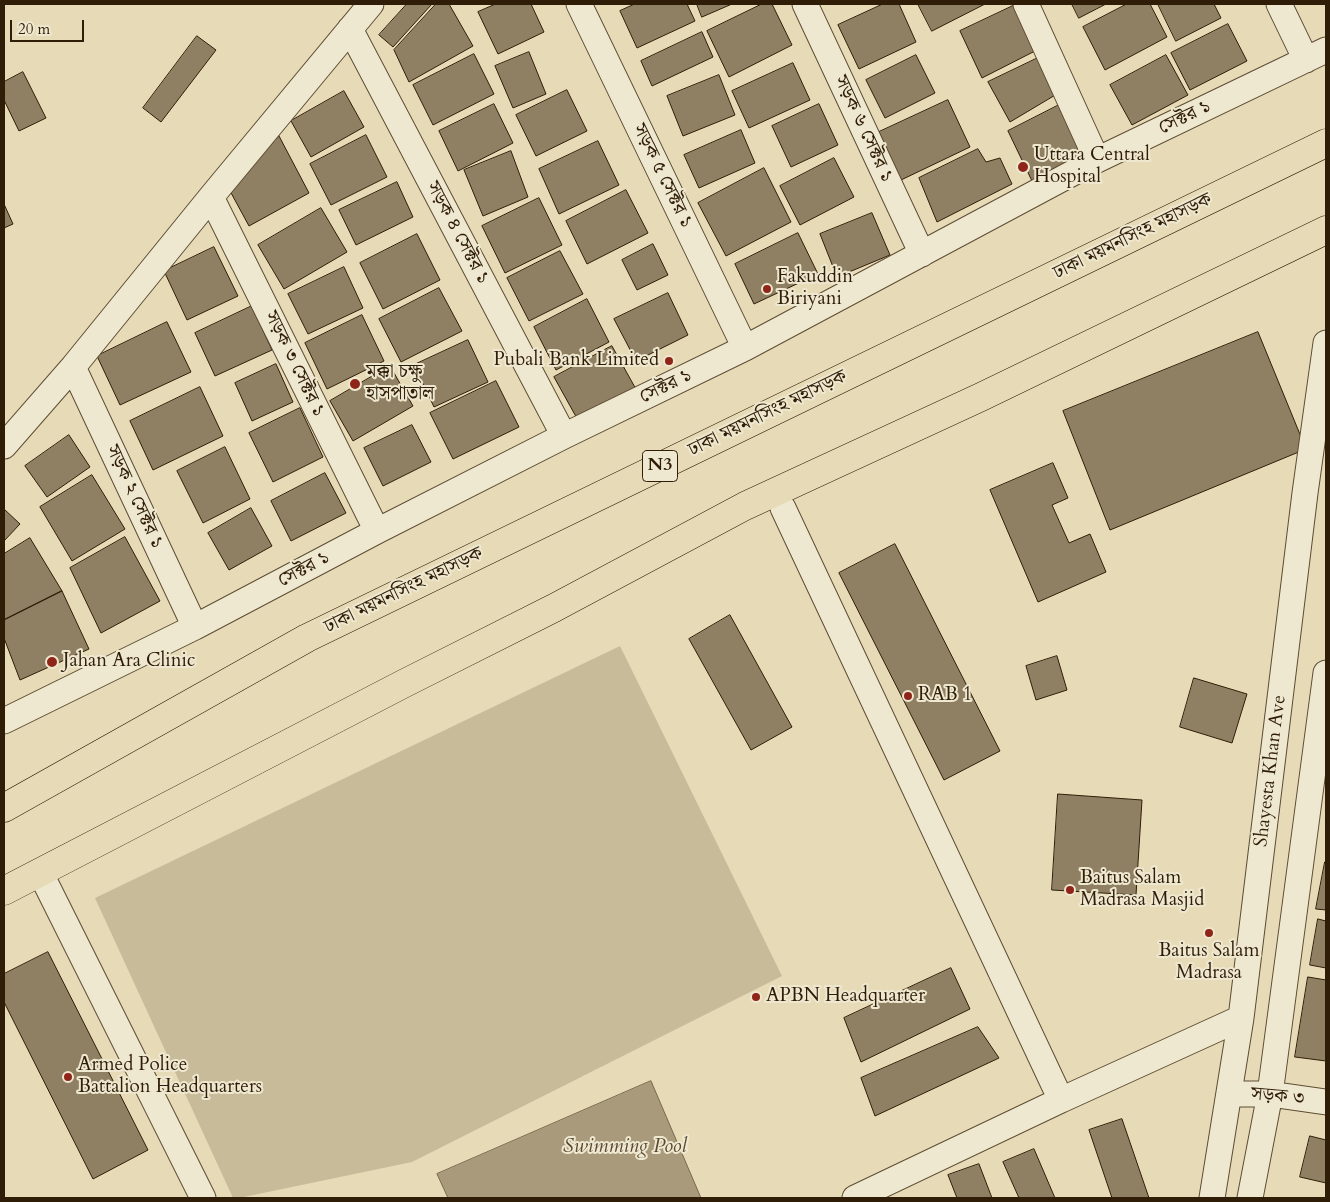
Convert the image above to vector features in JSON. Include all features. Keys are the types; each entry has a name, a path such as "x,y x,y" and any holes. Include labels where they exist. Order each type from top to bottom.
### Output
{"highway":[{"name":"ঢাকা ময়মনসিংহ মহাসড়ক","path":"4,808 307,638 1326,143"},
{"path":"4,891 397,687 554,608 745,506 981,396 1326,230"}],"street":[{"path":"4,446 73,367 371,4"},
{"name":"সড়ক ৫ সেক্টর ১","path":"579,4 745,348"},
{"name":"সড়ক ৬ সেক্টর ১","path":"805,4 922,254"},
{"path":"1026,4 1098,160"},
{"path":"1280,4 1316,55"},
{"name":"সড়ক ৪ সেক্টর ১","path":"350,29 564,436"},
{"name":"সেক্টর ১","path":"6,714 195,627 377,531 564,436 745,348 1098,160 1316,55"},
{"name":"সড়ক ৩ সেক্টর ১","path":"211,197 377,531"},
{"name":"Shayesta Khan Ave","path":"1212,1198 1241,1018 1316,495 1326,343"},
{"name":"সড়ক ২ সেক্টর ১","path":"73,367 195,627"},
{"path":"783,508 1061,1100 854,1198"},
{"path":"855,661 1061,1100 1241,1018"},
{"path":"1250,1198 1270,1094 1326,673"},
{"path":"40,872 203,1198"},
{"name":"সড়ক ৩","path":"1229,1094 1270,1094 1326,1102"}],"shaded area":[{"path":"620,646 782,976 412,1162 233,1198 95,898"}],"water":[{"name":"Swimming Pool","path":"651,1081 701,1198 448,1198 437,1174"}],"building":[{"path":"407,4 432,4 393,47 379,35"},
{"path":"436,4 449,4 473,46 409,82 394,50"},
{"path":"496,4 531,4 544,32 498,54 478,12"},
{"path":"635,4 687,4 695,21 637,48 620,11"},
{"path":"697,4 732,4 702,17"},
{"path":"762,4 772,4 792,45 729,77 707,31"},
{"path":"883,4 899,4 916,42 859,69 838,25"},
{"path":"918,4 985,4 932,31"},
{"path":"1072,4 1106,4 1079,18"},
{"path":"1127,4 1150,4 1167,37 1105,70 1083,27"},
{"path":"1158,4 1214,4 1221,18 1176,41"},
{"path":"1015,5 1035,51 982,78 960,31"},
{"path":"1228,24 1247,61 1190,90 1171,53"},
{"path":"702,32 713,57 652,86 641,61"},
{"path":"197,36 216,50 161,122 143,108"},
{"path":"529,52 546,94 513,108 495,66"},
{"path":"474,54 494,94 433,125 413,85"},
{"path":"916,55 935,93 885,118 866,80"},
{"path":"1166,55 1188,95 1132,125 1110,85"},
{"path":"1040,57 1057,94 1010,122 988,82"},
{"path":"793,63 810,100 749,128 732,91"},
{"path":"23,72 46,118 19,131 4,100 4,82"},
{"path":"719,75 735,115 683,136 667,96"},
{"path":"567,90 587,131 536,156 516,115"},
{"path":"344,91 364,127 311,157 291,121"},
{"path":"948,100 970,147 901,180 879,132"},
{"path":"1063,103 1088,153 1032,181 1008,131"},
{"path":"494,104 513,143 458,171 439,131"},
{"path":"819,104 838,145 791,167 772,126"},
{"path":"741,130 755,163 699,188 684,155"},
{"path":"366,135 387,177 331,205 310,164"},
{"path":"279,136 309,193 249,226 230,191"},
{"path":"598,141 619,185 559,214 539,169"},
{"path":"978,149 986,162 1000,158 1012,184 937,222 919,178"},
{"path":"511,151 528,197 483,216 464,170"},
{"path":"834,158 854,197 800,225 780,186"},
{"path":"764,168 791,222 726,256 698,203"},
{"path":"397,182 413,217 356,245 339,210"},
{"path":"626,190 648,233 587,264 566,221"},
{"path":"539,198 562,245 505,273 482,226"},
{"path":"4,204 13,224 4,228"},
{"path":"321,208 347,252 284,289 258,245"},
{"path":"872,213 890,255 837,277 820,234"},
{"path":"798,233 818,274 754,304 735,264"},
{"path":"417,234 440,280 383,309 360,263"},
{"path":"653,244 668,275 637,290 622,260"},
{"path":"214,247 238,296 187,320 164,271"},
{"path":"560,251 583,294 529,321 507,278"},
{"path":"344,267 363,308 308,334 288,294"},
{"path":"439,288 462,331 401,362 379,319"},
{"path":"668,293 688,335 636,361 614,319"},
{"path":"587,299 609,342 556,370 534,327"},
{"path":"252,306 272,350 215,376 195,333"},
{"path":"362,315 384,361 327,389 305,343"},
{"path":"167,322 191,372 120,405 97,356"},
{"path":"1258,332 1306,449 1110,530 1063,411"},
{"path":"468,340 488,382 434,407 414,365"},
{"path":"612,346 637,391 579,422 554,377"},
{"path":"276,364 293,402 252,421 235,383"},
{"path":"390,366 413,406 353,441 330,401"},
{"path":"496,381 519,427 453,459 430,413"},
{"path":"200,387 223,436 153,470 130,421"},
{"path":"300,408 323,457 273,482 249,433"},
{"path":"412,425 431,462 383,486 364,448"},
{"path":"69,435 90,467 47,497 25,466"},
{"path":"225,447 250,499 203,523 177,471"},
{"path":"1053,463 1068,498 1052,505 1069,543 1090,534 1106,572 1038,602 990,490"},
{"path":"325,473 346,513 291,541 271,501"},
{"path":"92,475 125,529 72,561 40,507"},
{"path":"251,508 272,546 229,570 208,533"},
{"path":"4,509 20,524 4,541"},
{"path":"125,537 160,601 101,633 70,568"},
{"path":"30,538 62,591 4,620 4,554"},
{"path":"895,544 1000,751 944,780 839,573"},
{"path":"62,591 89,649 20,680 4,638 4,620"},
{"path":"730,615 792,727 751,750 689,639"},
{"path":"1057,656 1067,690 1036,700 1026,666"},
{"path":"1194,678 1247,694 1232,743 1180,727"},
{"path":"1058,794 1142,800 1136,895 1052,890"},
{"path":"1326,862 1326,910 1316,909"},
{"path":"1318,919 1326,921 1326,968 1310,965"},
{"path":"48,952 148,1150 93,1179 4,1002 4,974"},
{"path":"951,968 970,1009 861,1062 844,1018"},
{"path":"1308,977 1326,980 1326,1061 1295,1057"},
{"path":"978,1027 999,1058 875,1116 861,1078"},
{"path":"1122,1119 1149,1198 1112,1198 1089,1130"},
{"path":"1310,1136 1326,1140 1326,1183 1300,1177"},
{"path":"1034,1149 1055,1198 1019,1198 1003,1162"},
{"path":"979,1164 992,1198 957,1198 948,1175"}],"place":[{"name":"Uttara Central Hospital","path":"1023,167"},
{"name":"Fakuddin Biriyani","path":"767,289"},
{"name":"Pubali Bank Limited","path":"669,361"},
{"name":"মক্কা চক্ষু হাসপাতাল","path":"355,384"},
{"name":"Jahan Ara Clinic","path":"52,662"},
{"name":"RAB 1","path":"908,696"},
{"name":"Baitus Salam Madrasa Masjid","path":"1070,890"},
{"name":"Baitus Salam Madrasa","path":"1209,933"},
{"name":"APBN Headquarter","path":"756,997"},
{"name":"Armed Police Battalion Headquarters","path":"68,1077"}]}
